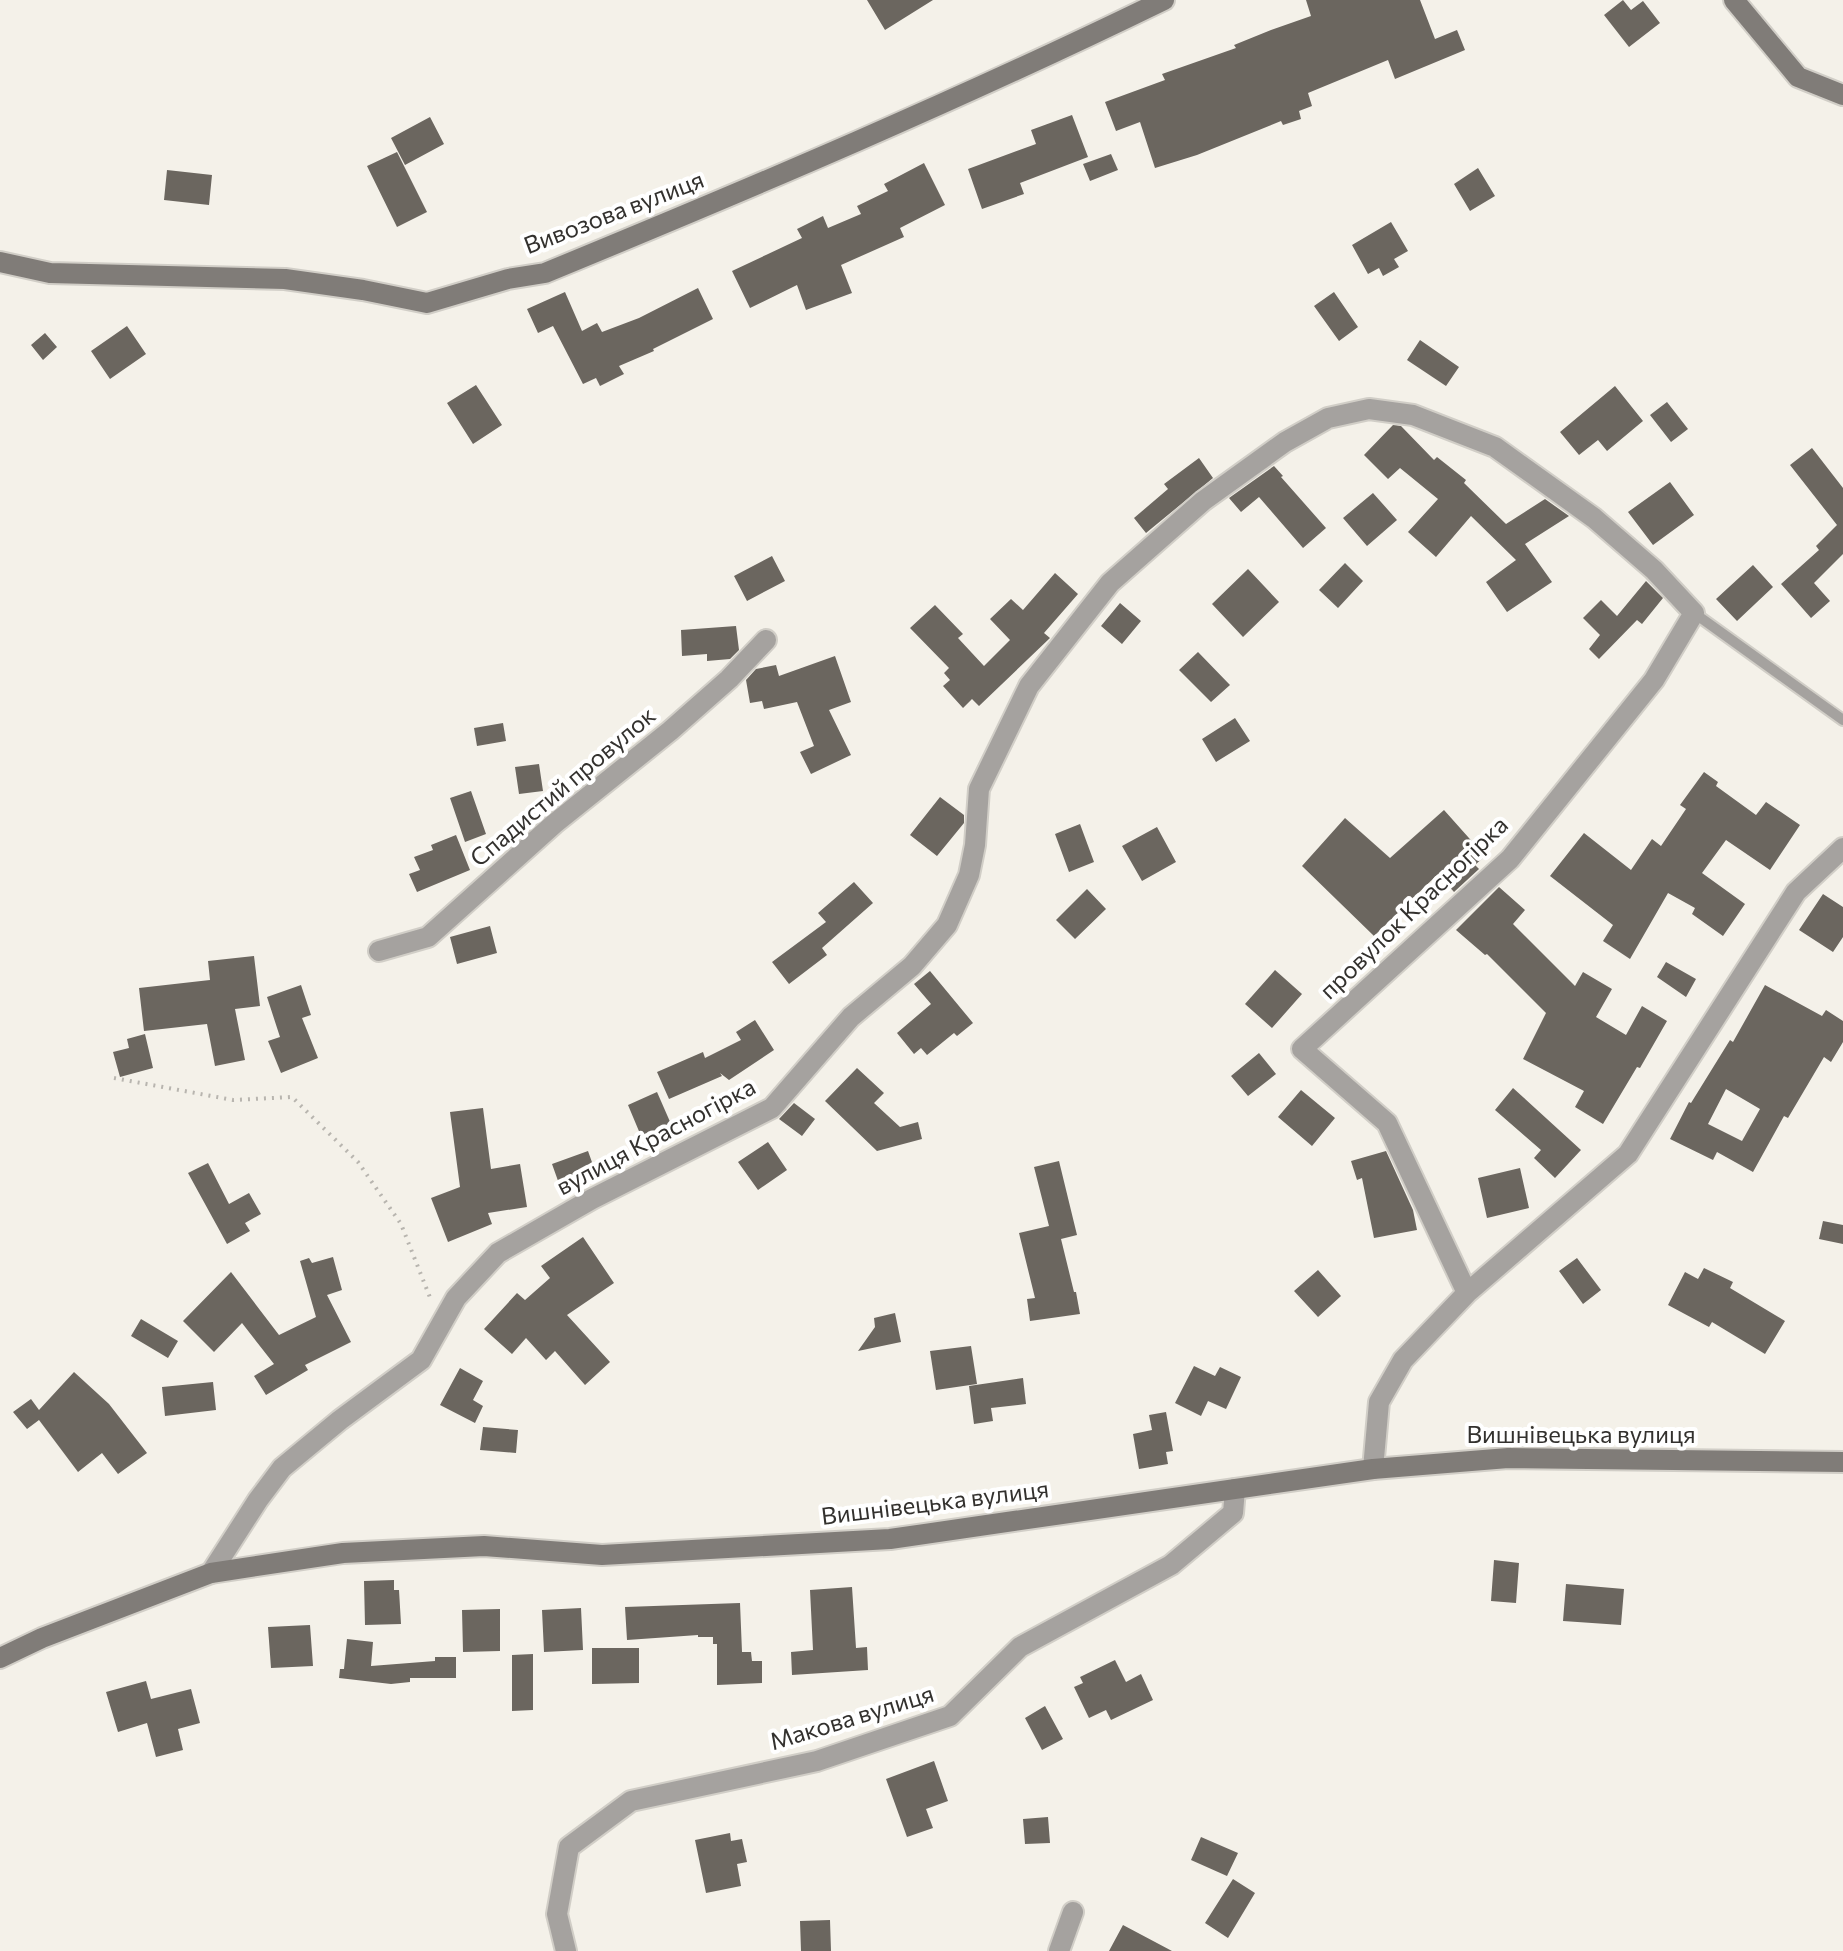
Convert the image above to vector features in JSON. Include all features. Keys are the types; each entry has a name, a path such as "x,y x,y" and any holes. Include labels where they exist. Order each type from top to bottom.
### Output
{"main road":[{"name":"Вивозова вулиця","path":"0,262 50,273 285,279 427,303 508,279 545,273 601,250 868,138 1054,54 1164,0"},
{"path":"1734,0 1798,77 1843,95"},
{"name":"Вишнівецька вулиця","path":"0,1658 42,1638 211,1573 359,1552 484,1546 602,1555 890,1539 1373,1469 1508,1458 1843,1462"}],"street":[{"name":"вулиця Красногірка","path":"211,1573 282,1468 421,1360 456,1298 498,1253 592,1199 772,1108 851,1017 912,966 947,925 969,875 975,845 979,789 1029,686 1110,583 1203,501 1285,442 1328,418 1350,412 1379,410 1413,415 1495,447 1594,518 1654,570 1694,613"},
{"name":"провулок Красногірка","path":"1467,1293 1387,1123 1302,1049 1510,859 1654,680 1694,613"},
{"name":"Спадистий провулок","path":"379,951 428,937 554,824 670,731 729,679 766,640"},
{"path":"1373,1469 1379,1402 1403,1360 1467,1293 1628,1154 1796,892 1843,848"},
{"name":"Макова вулиця","path":"566,1951 557,1914 569,1847 631,1801 817,1761 950,1716 1020,1647 1171,1565 1233,1513 1235,1489"},
{"path":"1059,1951 1073,1912"}],"lane":[{"path":"1694,613 1843,720"}],"path":[{"path":"114,1078 233,1100 292,1097 358,1162 401,1224 441,1325"}],"building":[{"path":"867,0 933,0 885,30"},
{"path":"1306,0 1420,0 1435,39 1457,30 1465,50 1395,79 1388,60 1308,93 1312,106 1299,111 1301,119 1283,125 1281,121 1197,155 1155,168 1140,122 1116,131 1105,102 1165,80 1162,74 1236,48 1234,45 1311,16"},
{"path":"1623,0 1631,10 1643,1 1660,23 1629,47 1604,15"},
{"path":"1072,115 1088,157 1020,183 1024,194 982,209 968,169 1036,144 1031,130"},
{"path":"430,117 444,144 405,165 391,138"},
{"path":"397,152 427,212 397,227 367,166"},
{"path":"1111,154 1118,170 1090,181 1083,164"},
{"path":"924,163 945,205 900,228 904,237 841,265 852,293 806,310 797,285 750,308 732,271 802,238 797,229 823,216 828,228 861,214 857,206 888,191 884,184"},
{"path":"1478,168 1495,196 1470,211 1454,184"},
{"path":"167,170 212,175 209,205 164,200"},
{"path":"1391,222 1408,251 1394,259 1399,267 1383,276 1379,268 1368,274 1352,245"},
{"path":"698,288 713,319 619,366 624,374 600,386 596,378 583,384 553,326 538,333 527,309 565,292 582,331 597,323 602,332 639,318"},
{"path":"1334,292 1358,327 1339,341 1314,306"},
{"path":"127,326 146,354 110,379 91,351"},
{"path":"45,333 57,347 43,360 31,345"},
{"path":"1420,340 1459,367 1446,386 1407,360"},
{"path":"476,385 502,425 473,444 447,403"},
{"path":"1615,386 1643,421 1607,451 1598,440 1579,455 1560,432"},
{"path":"1667,402 1688,429 1671,442 1650,415"},
{"path":"1393,425 1401,426 1434,460 1437,457 1466,480 1464,483 1506,524 1545,499 1569,516 1525,544 1552,582 1507,612 1486,582 1516,560 1471,516 1436,557 1408,532 1438,499 1400,468 1388,479 1364,455"},
{"path":"1812,448 1843,488 1843,554 1814,583 1830,601 1811,618 1781,584 1819,550 1816,546 1837,525 1790,465"},
{"path":"1199,458 1213,478 1146,533 1134,518 1168,489 1164,484"},
{"path":"1274,466 1326,528 1303,548 1259,497 1241,512 1229,498"},
{"path":"1670,482 1694,515 1653,545 1628,512"},
{"path":"1373,493 1397,520 1367,546 1343,518"},
{"path":"772,556 785,581 747,601 734,576"},
{"path":"1345,563 1363,581 1338,608 1319,590"},
{"path":"1753,565 1773,587 1737,621 1716,599"},
{"path":"1248,569 1279,602 1243,637 1212,604"},
{"path":"1055,573 1078,594 1044,633 1050,638 979,706 972,699 963,708 943,686 950,680 944,673 949,668 910,628 935,605 963,634 958,638 984,666 1010,640 990,619 1011,599 1023,610"},
{"path":"1646,581 1663,598 1642,624 1637,620 1599,659 1589,649 1600,635 1583,618 1601,600 1617,616"},
{"path":"1120,603 1141,621 1122,644 1101,626"},
{"path":"736,626 739,650 730,659 707,661 707,654 682,656 681,630"},
{"path":"1198,652 1230,685 1211,702 1179,670"},
{"path":"835,656 851,702 829,710 851,755 811,774 800,752 814,746 797,702 764,709 762,701 750,703 746,680 756,669 776,665 779,676"},
{"path":"1235,718 1250,741 1216,762 1202,739"},
{"path":"503,723 506,741 477,746 474,728"},
{"path":"539,764 543,791 519,794 515,767"},
{"path":"1704,772 1718,782 1716,786 1756,815 1766,802 1800,825 1770,870 1726,840 1702,873 1745,904 1723,936 1692,914 1695,908 1668,893 1630,959 1603,941 1613,925 1550,876 1584,833 1631,870 1652,839 1661,846 1686,809 1680,805"},
{"path":"471,791 486,834 465,842 450,798"},
{"path":"940,797 964,815 964,823 937,856 910,835"},
{"path":"1444,810 1485,856 1475,865 1479,869 1454,892 1438,874 1374,936 1302,866 1345,818 1390,858"},
{"path":"1080,824 1094,862 1069,872 1055,834"},
{"path":"1157,827 1176,862 1142,881 1122,846"},
{"path":"456,835 470,870 417,892 409,874 420,870 414,857 433,850 431,845"},
{"path":"854,882 873,903 822,948 827,955 789,984 772,962 826,922 818,913"},
{"path":"1499,887 1525,910 1513,924 1575,986 1583,972 1612,989 1596,1017 1626,1035 1642,1006 1667,1021 1603,1124 1575,1107 1584,1091 1523,1059 1546,1013 1487,954 1456,930"},
{"path":"1087,889 1106,909 1075,939 1056,920"},
{"path":"1823,894 1843,907 1843,937 1833,952 1799,930"},
{"path":"490,926 497,953 457,964 450,937"},
{"path":"254,956 260,1006 235,1009 245,1060 215,1066 207,1024 144,1031 139,988 210,980 208,961"},
{"path":"1666,962 1696,979 1686,997 1657,977"},
{"path":"1275,970 1302,994 1272,1028 1245,1004"},
{"path":"930,971 973,1023 957,1036 954,1033 927,1055 921,1048 914,1054 897,1033 931,1004 914,984"},
{"path":"301,985 311,1015 302,1018 318,1058 281,1073 268,1041 280,1037 267,997"},
{"path":"1765,985 1822,1016 1826,1010 1843,1021 1843,1042 1831,1062 1824,1057 1788,1118 1784,1116 1753,1172 1717,1152 1713,1160 1670,1139 1689,1102 1730,1040 1733,1042","holes":["1726,1089 1760,1109 1742,1141 1708,1124"]},
{"path":"755,1020 774,1050 729,1080 720,1073 722,1076 669,1099 657,1072 703,1052 705,1058 741,1040 736,1032"},
{"path":"145,1034 153,1068 120,1077 113,1052 129,1048 127,1039"},
{"path":"1259,1053 1276,1074 1248,1096 1231,1076"},
{"path":"857,1068 884,1093 874,1103 900,1127 918,1122 922,1139 877,1151 825,1101"},
{"path":"1513,1088 1581,1150 1555,1178 1534,1158 1541,1150 1495,1110"},
{"path":"1301,1090 1335,1118 1312,1146 1278,1117"},
{"path":"657,1092 671,1124 641,1136 628,1105"},
{"path":"794,1103 815,1119 802,1136 779,1119"},
{"path":"483,1108 491,1169 520,1164 527,1207 488,1213 492,1224 448,1242 431,1198 460,1187 450,1112"},
{"path":"768,1142 787,1170 758,1190 738,1162"},
{"path":"588,1151 598,1179 562,1192 552,1164"},
{"path":"1386,1151 1413,1210 1417,1230 1374,1238 1362,1178 1357,1180 1351,1161"},
{"path":"1059,1161 1077,1235 1061,1239 1080,1314 1030,1321 1027,1299 1035,1298 1019,1233 1049,1226 1034,1167"},
{"path":"208,1163 229,1204 249,1193 261,1214 245,1223 250,1231 227,1244 188,1173"},
{"path":"1520,1168 1529,1208 1487,1218 1478,1178"},
{"path":"1823,1221 1843,1225 1843,1244 1819,1239"},
{"path":"583,1237 614,1283 567,1315 610,1362 585,1385 555,1351 546,1360 526,1338 512,1354 484,1329 517,1293 525,1300 550,1278 541,1266"},
{"path":"333,1257 342,1290 327,1295 351,1342 305,1365 308,1370 266,1395 254,1376 274,1364 242,1323 214,1352 183,1321 231,1272 279,1335 316,1317 300,1261 309,1258 312,1263"},
{"path":"1577,1258 1601,1290 1583,1304 1559,1271"},
{"path":"1704,1268 1733,1282 1730,1288 1785,1321 1765,1354 1712,1322 1709,1327 1668,1305 1685,1272 1698,1279"},
{"path":"1318,1270 1341,1296 1318,1317 1294,1291"},
{"path":"895,1313 901,1342 858,1351 875,1327 874,1318"},
{"path":"141,1319 178,1341 168,1358 131,1336"},
{"path":"971,1346 977,1384 936,1390 930,1351"},
{"path":"1194,1366 1215,1376 1220,1367 1241,1377 1226,1409 1208,1401 1201,1416 1175,1403"},
{"path":"460,1368 483,1381 473,1400 483,1406 475,1423 440,1405"},
{"path":"74,1372 109,1404 147,1453 118,1474 102,1453 78,1472 39,1420 27,1429 13,1412 31,1399 39,1410"},
{"path":"1023,1378 1026,1404 991,1408 993,1421 974,1424 969,1386"},
{"path":"213,1382 216,1410 165,1416 162,1387"},
{"path":"1166,1412 1173,1451 1166,1452 1168,1464 1139,1469 1133,1434 1152,1430 1149,1415"},
{"path":"483,1427 518,1430 516,1453 480,1450"},
{"path":"1494,1560 1519,1563 1516,1603 1491,1601"},
{"path":"394,1580 394,1590 399,1590 401,1624 365,1625 364,1581"},
{"path":"1566,1584 1624,1589 1621,1625 1563,1621"},
{"path":"852,1587 856,1648 867,1647 868,1670 792,1675 791,1652 813,1650 810,1590"},
{"path":"740,1603 742,1652 751,1652 752,1661 762,1661 762,1683 717,1685 717,1644 713,1644 713,1637 698,1635 627,1640 625,1607"},
{"path":"581,1608 583,1650 544,1652 542,1610"},
{"path":"500,1609 500,1651 463,1652 462,1610"},
{"path":"310,1625 313,1666 271,1668 268,1627"},
{"path":"347,1639 373,1642 371,1666 456,1657 456,1678 410,1678 410,1682 391,1684 339,1678 340,1669 344,1669"},
{"path":"592,1648 639,1648 639,1683 592,1684"},
{"path":"533,1654 533,1710 512,1711 512,1655"},
{"path":"1115,1660 1126,1682 1141,1674 1153,1700 1111,1720 1106,1710 1089,1718 1074,1687 1083,1683 1080,1677"},
{"path":"146,1681 151,1699 191,1689 200,1723 178,1729 183,1750 156,1757 147,1723 118,1732 106,1692"},
{"path":"1045,1706 1063,1739 1042,1750 1025,1718"},
{"path":"934,1761 948,1801 926,1809 933,1828 907,1837 886,1779"},
{"path":"1048,1817 1050,1843 1025,1844 1023,1819"},
{"path":"730,1833 731,1841 742,1839 747,1862 737,1864 741,1886 706,1893 695,1840"},
{"path":"1201,1837 1238,1853 1227,1876 1191,1860"},
{"path":"1233,1879 1255,1893 1228,1938 1205,1923"},
{"path":"830,1920 831,1951 801,1951 800,1921"},
{"path":"1123,1925 1172,1951 1109,1951"}]}
